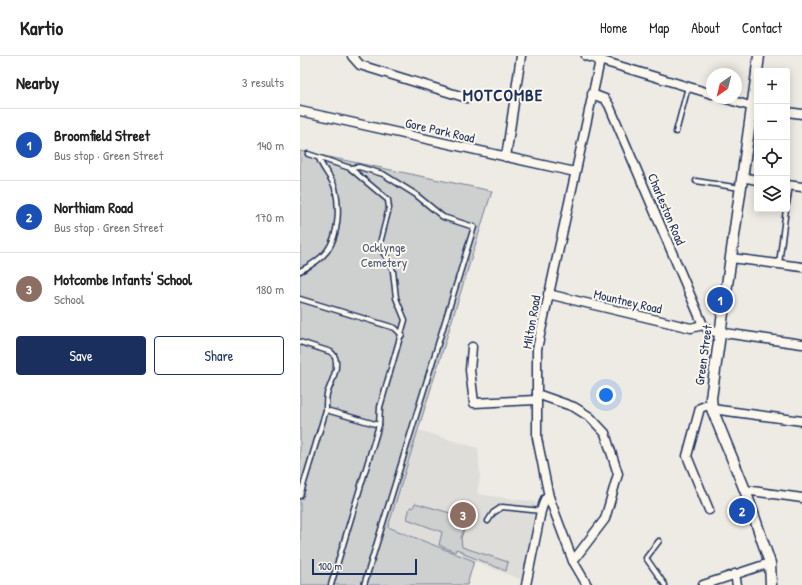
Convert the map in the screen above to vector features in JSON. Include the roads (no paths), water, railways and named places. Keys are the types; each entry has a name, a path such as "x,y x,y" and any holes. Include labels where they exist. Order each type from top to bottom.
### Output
{"street":[{"path":"352,56 360,65 467,98"},
{"path":"506,157 521,56"},
{"path":"586,56 601,58 706,92"},
{"name":"Green Street","path":"758,68 759,56"},
{"name":"Milton Road","path":"587,585 573,561 549,496 537,438 537,349 601,58"},
{"name":"Charleston Road","path":"592,94 605,99 609,105 703,324"},
{"path":"742,104 754,108"},
{"name":"Green Street","path":"754,108 740,188 719,333 712,407 745,490 770,563 771,585"},
{"name":"Gore Park Road","path":"300,111 575,172"},
{"path":"790,112 802,114"},
{"path":"742,177 754,179"},
{"path":"790,185 802,187"},
{"path":"731,258 802,267"},
{"name":"Mountney Road","path":"548,294 691,328 703,324"},
{"path":"703,324 710,331 719,333 802,344"},
{"path":"472,347 470,370 474,403 536,397 574,407 590,417 604,433 618,474 605,519 573,561"},
{"path":"709,510 687,456 700,408 712,407 802,421"},
{"path":"745,490 802,498"},
{"path":"526,585 541,510 545,500 549,496"},
{"path":"703,585 770,563"},
{"path":"735,574 737,585"}],"lane":[{"path":"676,132 689,87"},
{"path":"308,154 341,163 350,168 388,200 389,208 379,246 388,259 393,271 396,298 405,320 402,335 380,407 380,425 332,585"},
{"path":"300,271 313,264 328,250 338,215 334,186 321,166 319,158"},
{"path":"350,168 358,167 383,174 414,194 443,217 474,227 364,585"},
{"path":"696,181 740,188"},
{"path":"778,264 786,212"},
{"path":"300,299 395,328 402,335"},
{"path":"300,342 334,355 336,362 334,375 326,396 326,410 300,496"},
{"path":"326,410 380,425"},
{"path":"488,521 493,513 502,507 541,510"},
{"path":"659,541 646,558 665,585"}],"place":[{"name":"Broomfield Street","path":"720,300"},
{"name":"Northiam Road","path":"742,511"},
{"name":"Motcombe Infants' School","path":"463,515"}],"district":[{"name":"MOTCOMBE","path":"503,94"}],"park label":[{"name":"Ocklynge Cemetery","path":"384,254"}]}
